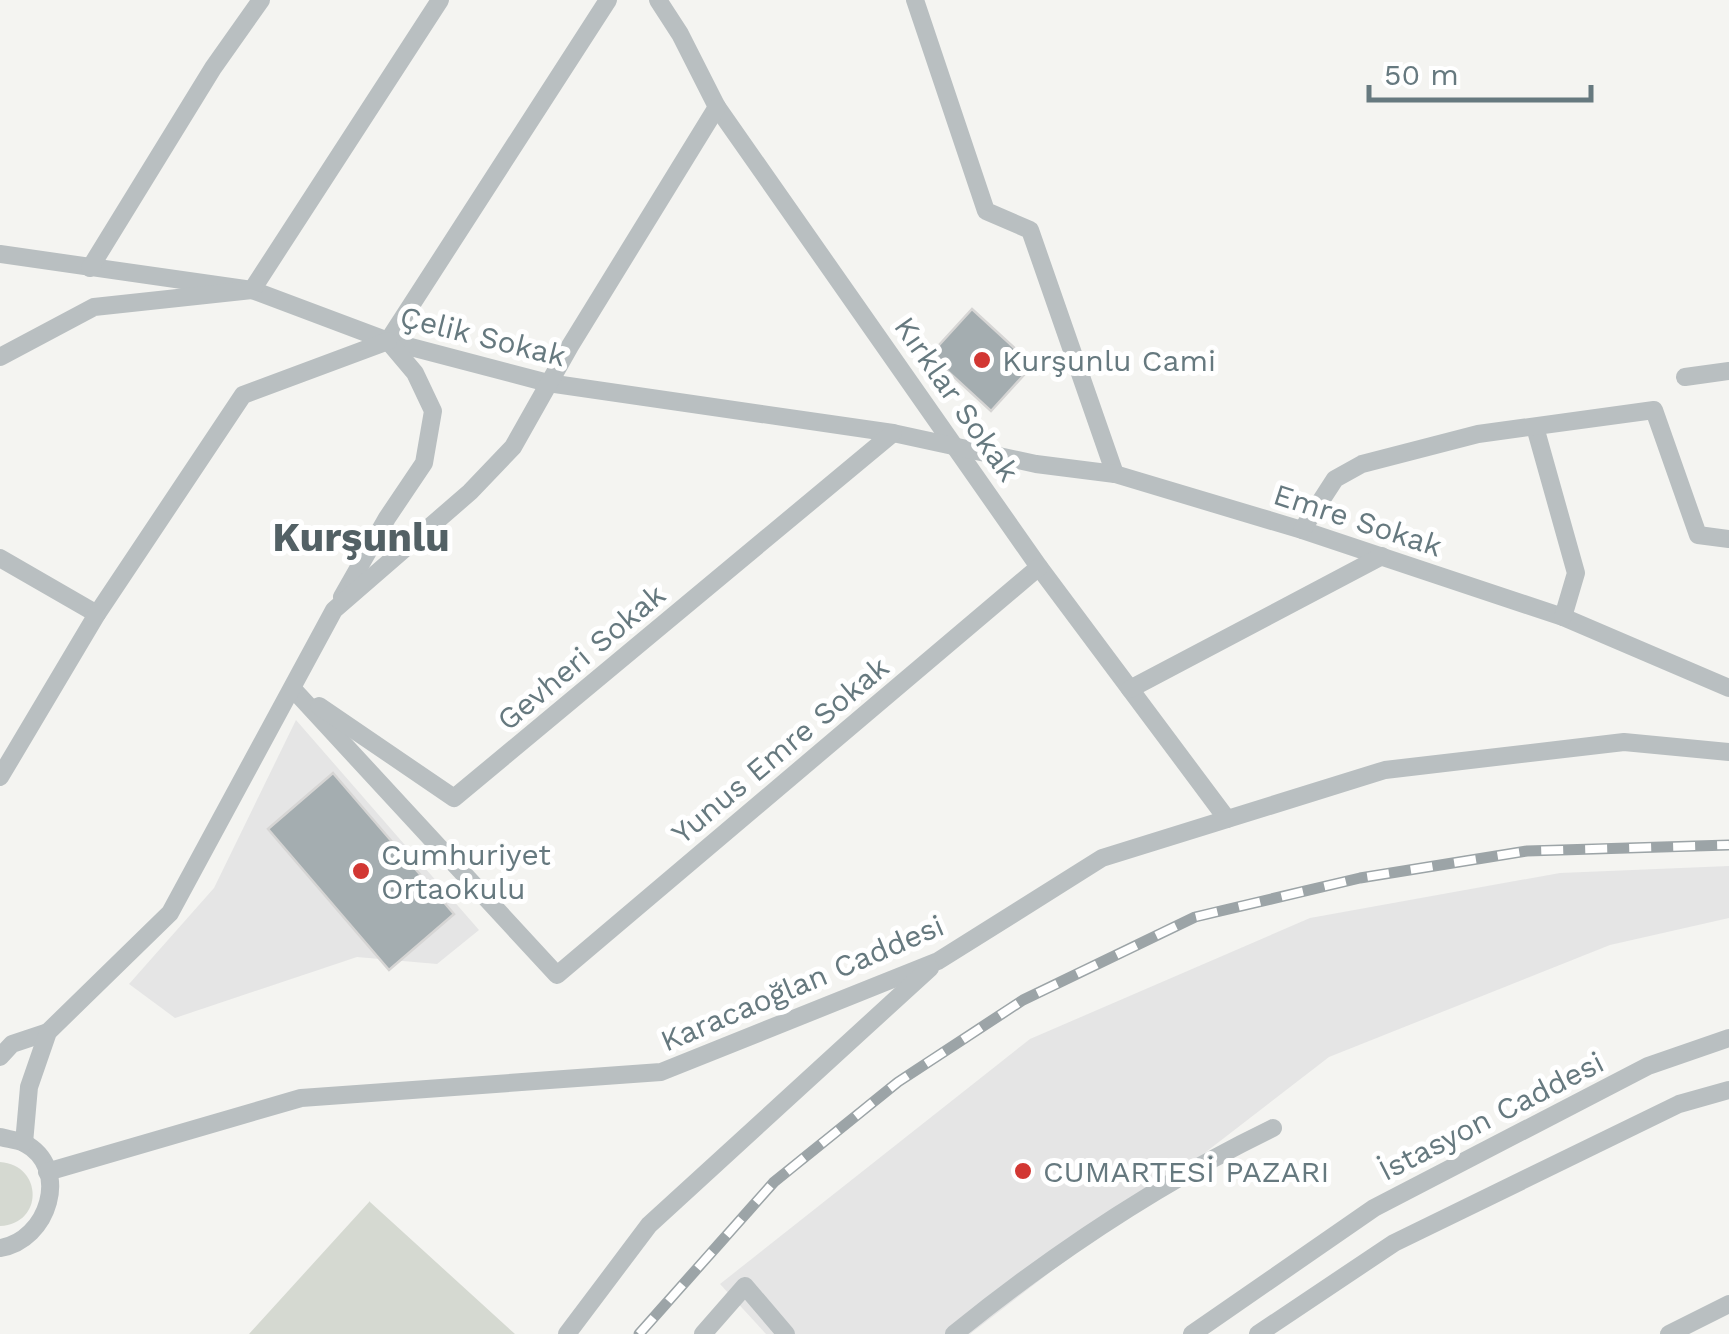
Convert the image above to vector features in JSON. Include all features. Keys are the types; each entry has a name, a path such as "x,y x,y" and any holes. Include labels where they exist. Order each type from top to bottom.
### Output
{"street":[{"path":"90,268 213,68 261,0"},
{"path":"0,356 94,307 252,290 440,0"},
{"path":"0,777 96,614 243,395 388,341 608,0"},
{"name":"Kırklar Sokak","path":"658,0 717,107 1039,567 1227,820"},
{"path":"915,0 986,211 1030,230 1116,474"},
{"path":"334,610 470,492 513,447 717,107"},
{"name":"Çelik Sokak","path":"0,254 252,290 388,341 548,383 893,433 958,447"},
{"path":"0,1058 12,1044 48,1032 170,913 334,610 386,518 424,463 433,411 415,373 388,341"},
{"path":"1685,377 1729,372"},
{"path":"1302,530 1335,479 1362,464 1478,434 1654,410 1698,535 1729,538"},
{"path":"1535,426 1576,573 1563,617"},
{"name":"Gevheri Sokak","path":"293,689 454,798 893,433"},
{"name":"Emre Sokak","path":"958,447 1036,464 1116,474 1302,530 1563,617 1729,688"},
{"path":"1130,688 1382,556"},
{"path":"0,558 96,614"},
{"name":"Yunus Emre Sokak","path":"293,689 556,976 1039,567"},
{"name":"Karacaoğlan Caddesi","path":"47,1172 301,1098 661,1072 938,961 1102,858 1385,770 1624,742 1729,752"},
{"path":"567,1334 649,1225 938,961"},
{"path":"24,1143 29,1087 48,1032"},
{"name":"İstasyon Caddesi","path":"1192,1334 1374,1208 1648,1066 1729,1038"},
{"path":"1258,1334 1394,1243 1679,1104 1729,1090"},
{"path":"954,1334 1028,1275 1121,1210 1273,1128"},
{"path":"0,1137 24,1143 38,1155 50,1190 48,1208 39,1225 26,1238 0,1248"},
{"path":"704,1334 744,1286 786,1334"},
{"path":"1669,1334 1729,1304"}],"shaded area":[{"path":"296,720 479,930 437,964 357,957 175,1018 129,984 214,888"},
{"name":"CUMARTESİ PAZARI","path":"1729,866 1729,918 1610,945 1329,1057 970,1334 766,1334 720,1284 1030,1039 1310,918 1560,873"},
{"path":"0,1162 24,1173 33,1194 25,1216 0,1226"},
{"path":"370,1202 515,1334 249,1334"}],"building":[{"name":"Kurşunlu Cami","path":"972,309 1033,365 991,411 930,355"},
{"name":"Cumhuriyet Ortaokulu","path":"333,773 454,914 389,970 268,829"}],"railway":[{"path":"639,1334 774,1182 898,1082 1023,1000 1195,917 1360,878 1527,851 1729,845"}],"place":[{"name":"Kurşunlu Cami","path":"982,360"},
{"name":"Cumhuriyet Ortaokulu","path":"361,871"},
{"name":"CUMARTESİ PAZARI","path":"1023,1171"}],"district":[{"name":"Kurşunlu","path":"361,537"}]}
